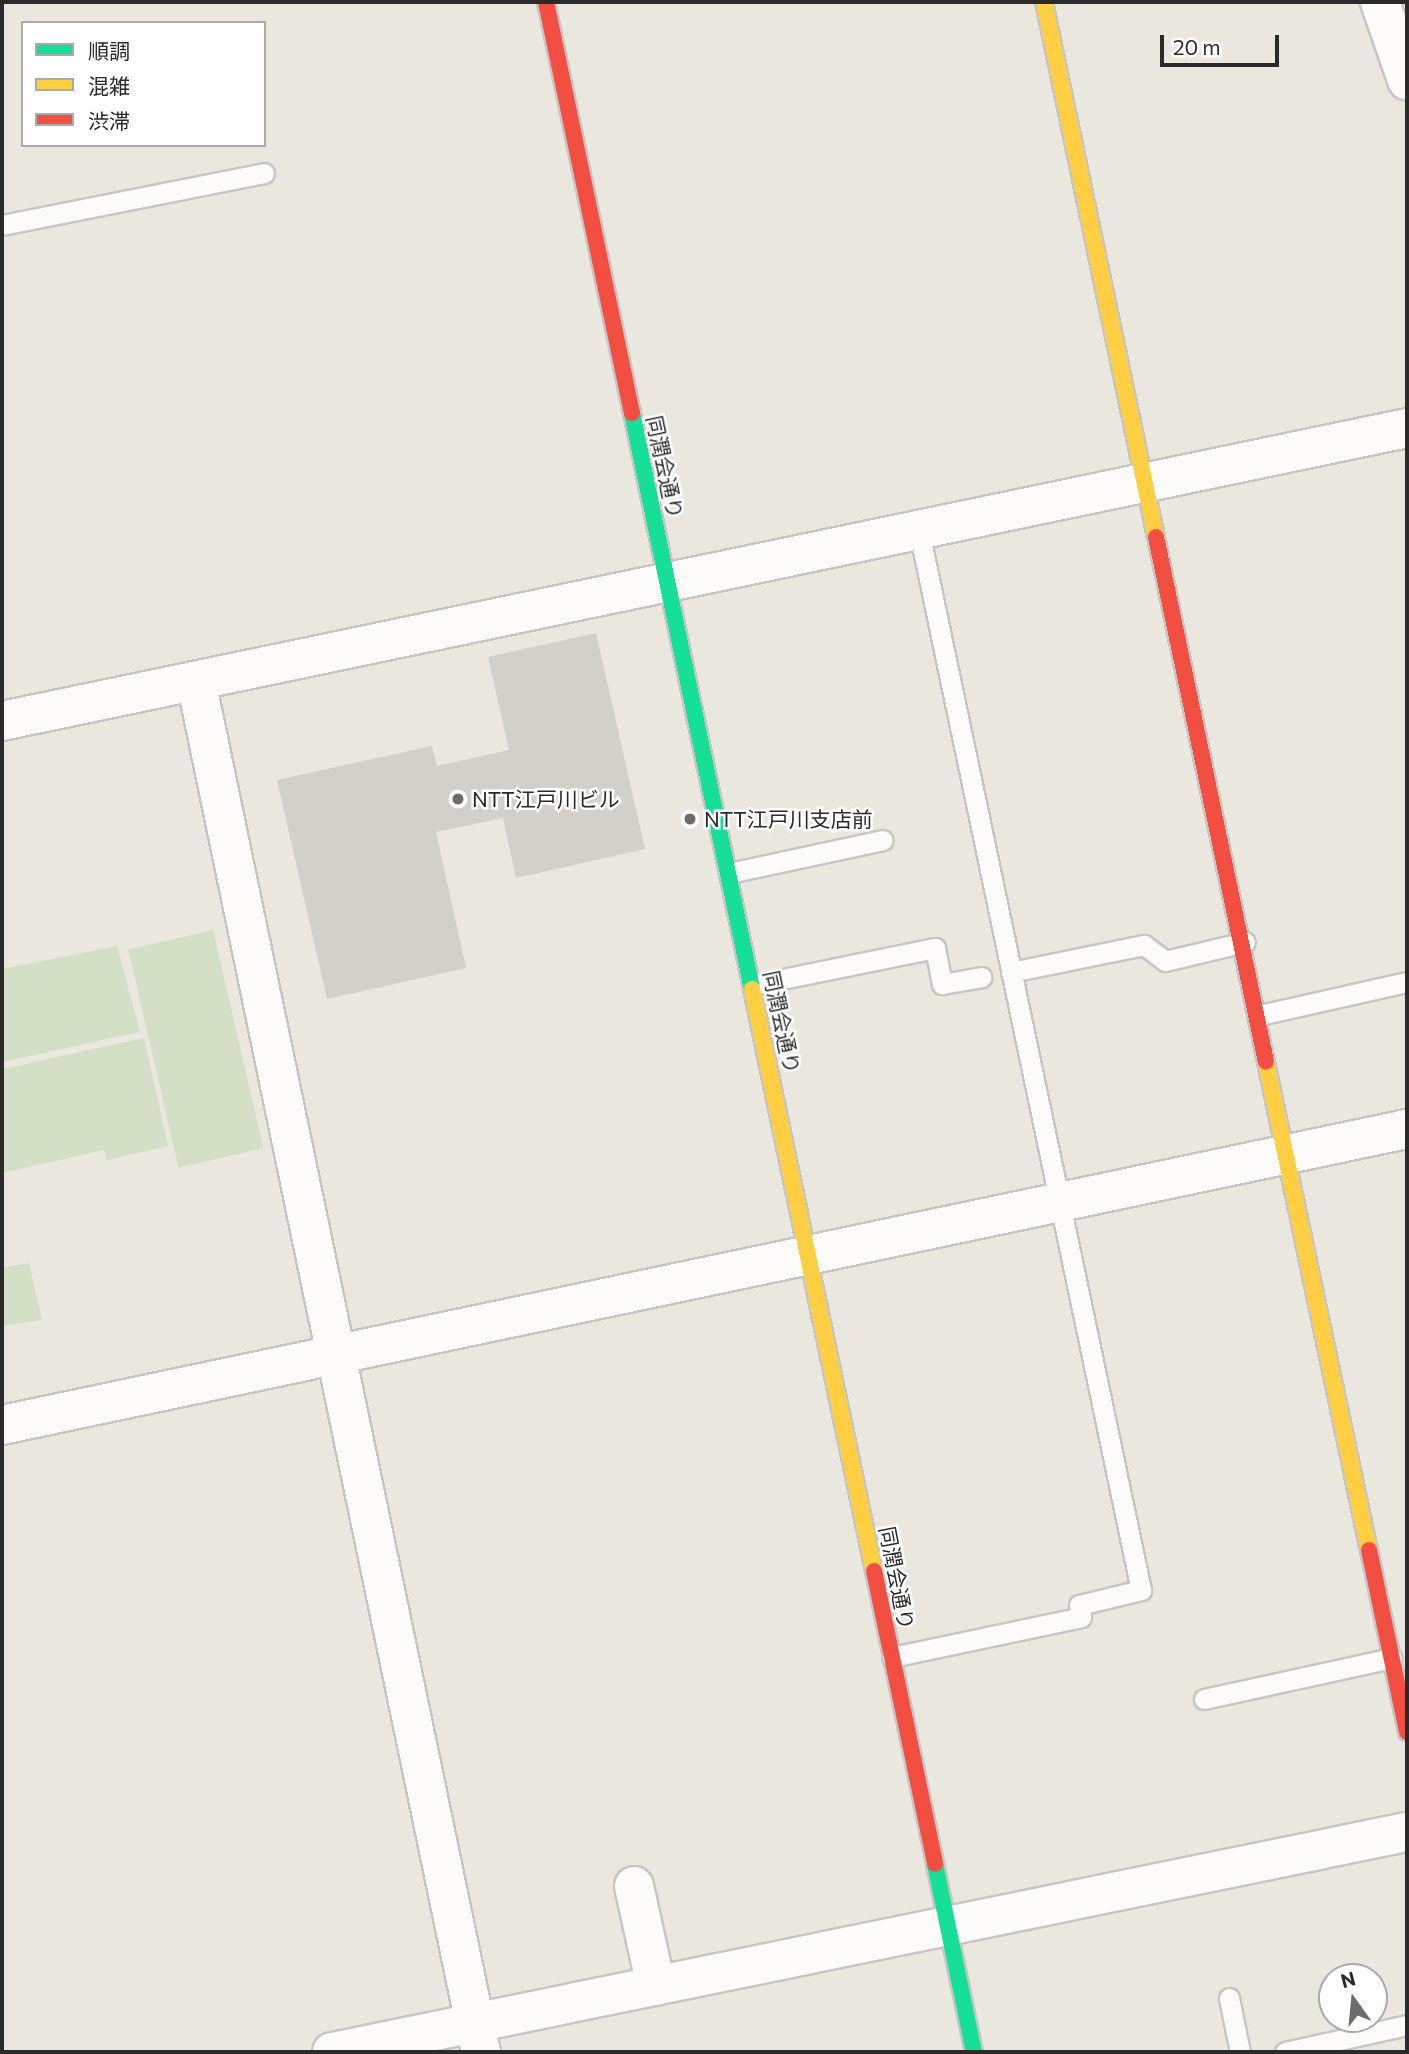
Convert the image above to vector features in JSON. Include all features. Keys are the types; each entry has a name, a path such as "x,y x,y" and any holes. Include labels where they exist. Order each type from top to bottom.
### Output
{"street":[{"name":"同潤会通り","path":"546,2 810,1256 974,2052"},
{"path":"1044,2 1245,942 1286,1154 1398,1665 1407,1732"},
{"path":"1380,2 1407,80"},
{"path":"2,721 1407,428"},
{"path":"196,681 478,2038"},
{"path":"2,1425 1407,1129"},
{"path":"332,2052 478,2038 656,1986 1407,1832"},
{"path":"634,1886 656,1986"}],"lane":[{"path":"2,225 264,173"},
{"path":"892,1657 1082,1617 1079,1605 1141,1590 919,531"},
{"path":"729,873 883,840"},
{"path":"1012,972 1144,945 1165,961 1245,942"},
{"path":"753,985 935,947 942,984 981,977"},
{"path":"1260,1014 1407,982"},
{"path":"1204,1699 1398,1665"},
{"path":"1228,1998 1240,2052"},
{"path":"1285,2052 1355,2045 1407,2025"}],"green space":[{"path":"213,930 263,1148 179,1168 128,950"},
{"path":"117,946 140,1032 2,1062 2,969"},
{"path":"144,1038 168,1146 107,1160 104,1150 2,1173 2,1069"},
{"path":"29,1263 42,1320 2,1326 2,1268"}],"building":[{"name":"NTT江戸川ビル","path":"596,633 645,849 516,878 503,818 436,832 466,968 327,999 277,780 432,746 437,766 509,750 488,657"}],"traffic: fast":[{"path":"632,413 752,989"},
{"path":"935,1864 974,2052"}],"traffic: slow":[{"path":"1044,2 1156,537"},
{"path":"752,989 874,1571"},
{"path":"1266,1062 1369,1550"}],"traffic: jam":[{"path":"546,2 632,413"},
{"path":"1156,537 1266,1062"},
{"path":"1369,1550 1407,1732"},
{"path":"874,1571 935,1864"}],"place":[{"name":"NTT江戸川ビル","path":"458,799"},
{"name":"NTT江戸川支店前","path":"690,819"}]}
